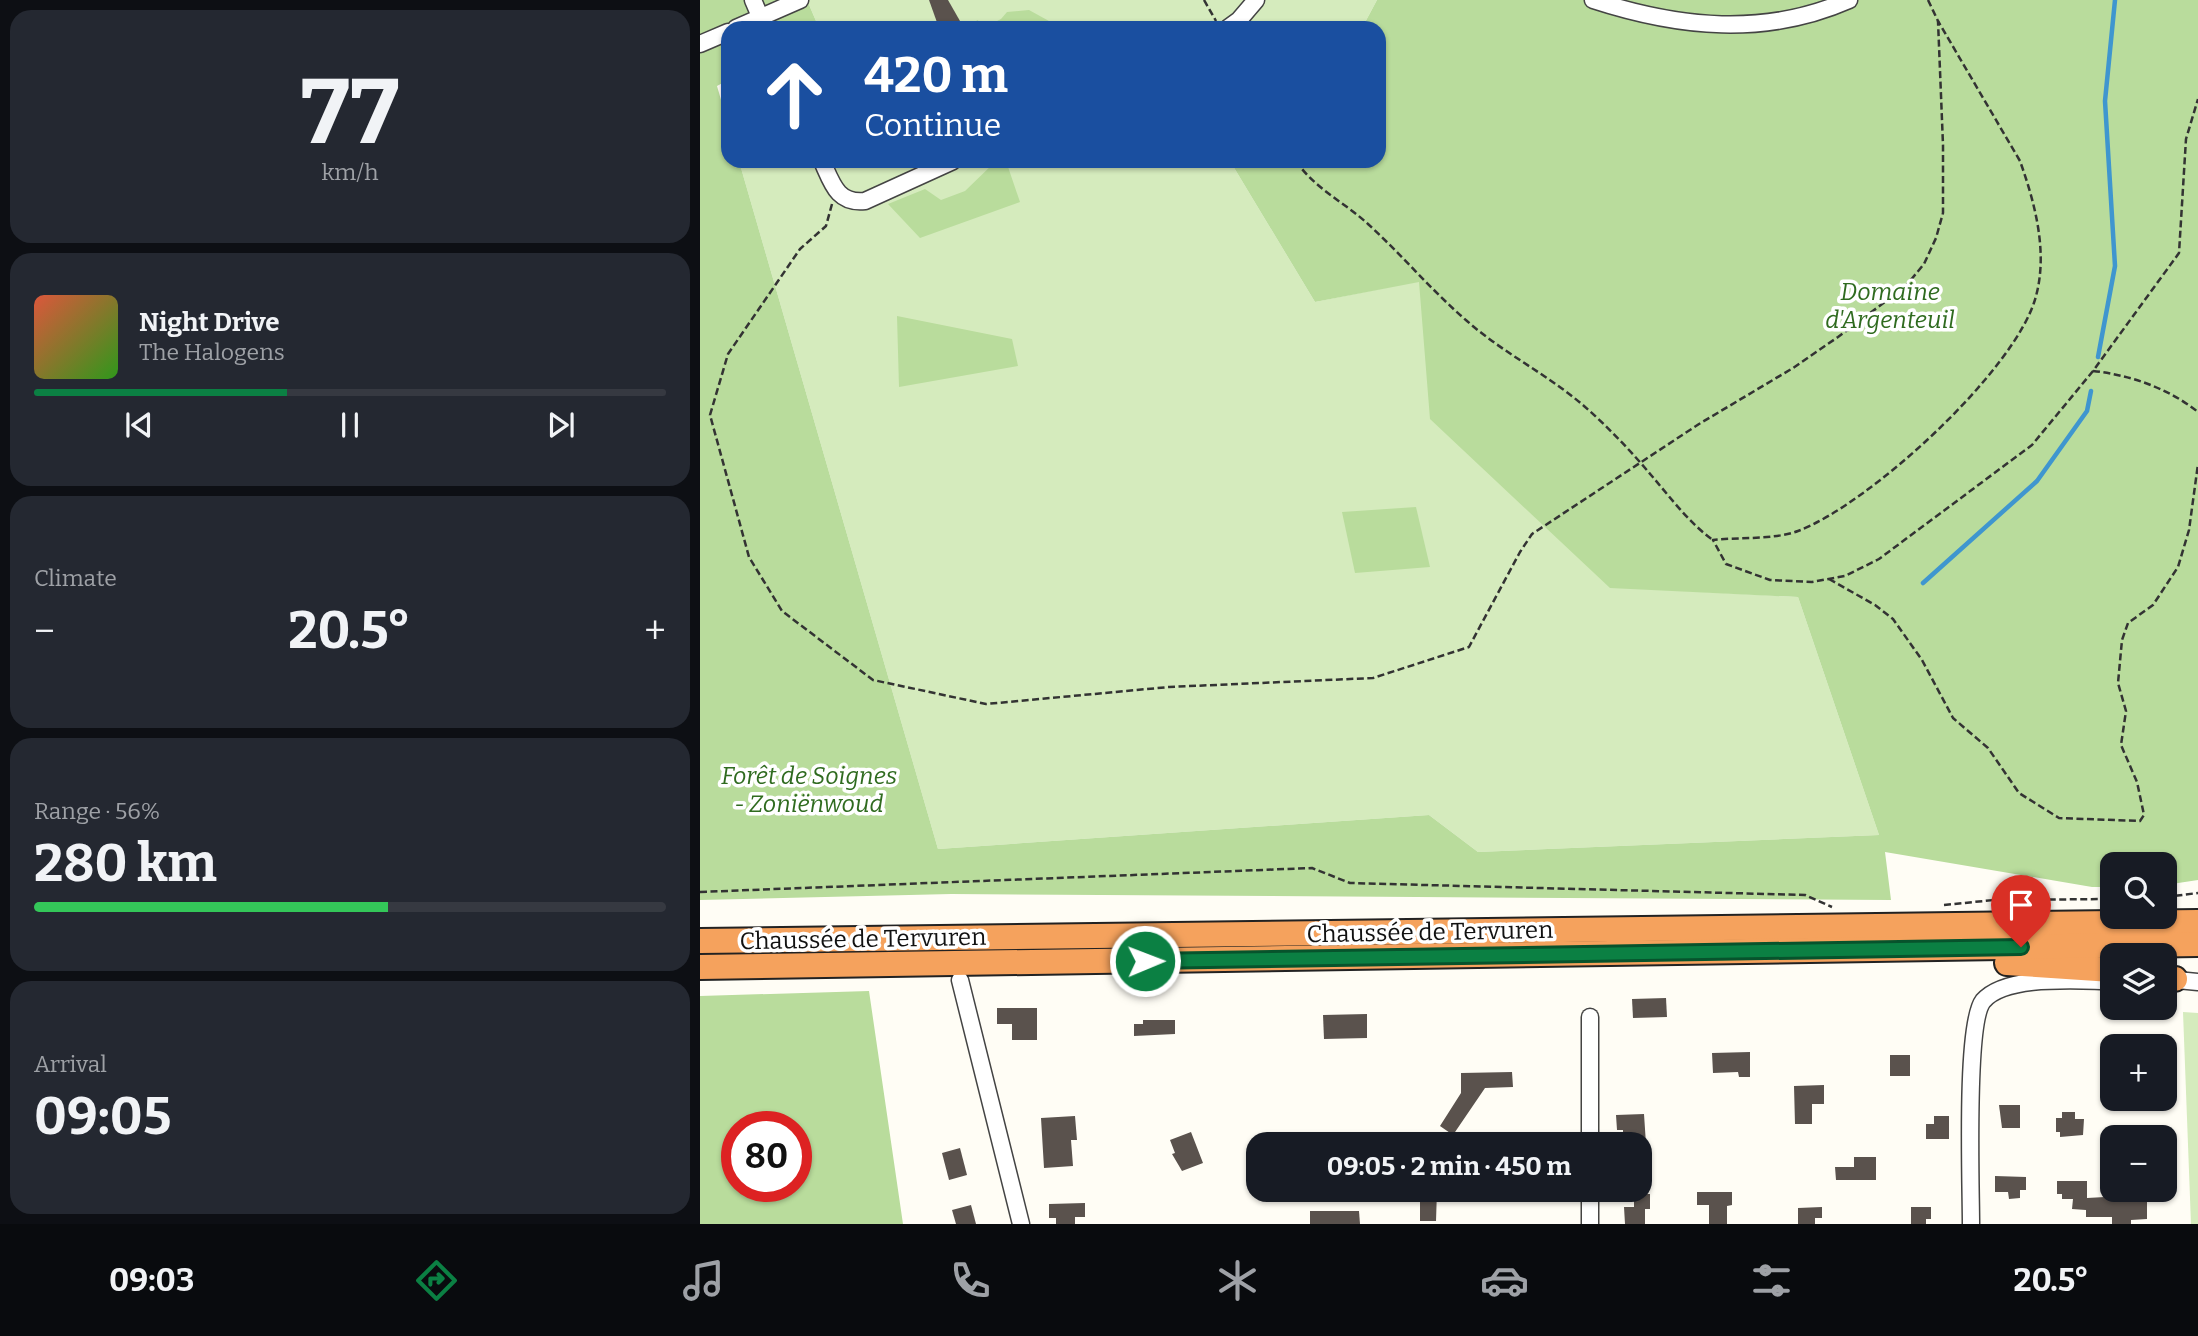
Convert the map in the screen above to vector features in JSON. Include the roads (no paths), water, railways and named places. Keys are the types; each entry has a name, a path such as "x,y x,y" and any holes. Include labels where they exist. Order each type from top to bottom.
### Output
{"highway":[{"path":"2166,934 2198,909"},
{"path":"2166,934 2198,922"},
{"path":"2166,934 2198,944"},
{"name":"Chaussée de Tervuren","path":"700,941 2166,934"},
{"name":"Chaussée de Tervuren","path":"700,967 1967,948 2166,934"},
{"path":"1967,948 1999,962 2100,969"}],"street":[{"path":"753,0 763,21"},
{"path":"765,21 800,0"},
{"path":"1238,21 1256,0"},
{"path":"1593,0 1619,9 1698,24 1749,26 1803,18 1849,0"},
{"path":"700,44 721,35"},
{"path":"825,168 835,191 844,199 853,202 864,201 937,168"},
{"path":"960,980 1021,1224"},
{"path":"1971,1224 1972,1051 1977,1014 1984,1000 2017,984 2100,981"},
{"path":"1590,1017 1590,1132"},
{"path":"1590,1202 1590,1224"}],"waterway":[{"path":"2098,357 2115,266 2105,101 2115,0"},
{"path":"1923,583 2037,481 2087,411 2091,391"}],"park label":[{"name":"Domaine d'Argenteuil","path":"1890,306"},
{"name":"Forêt de Soignes - Zoniënwoud","path":"809,790"}]}
